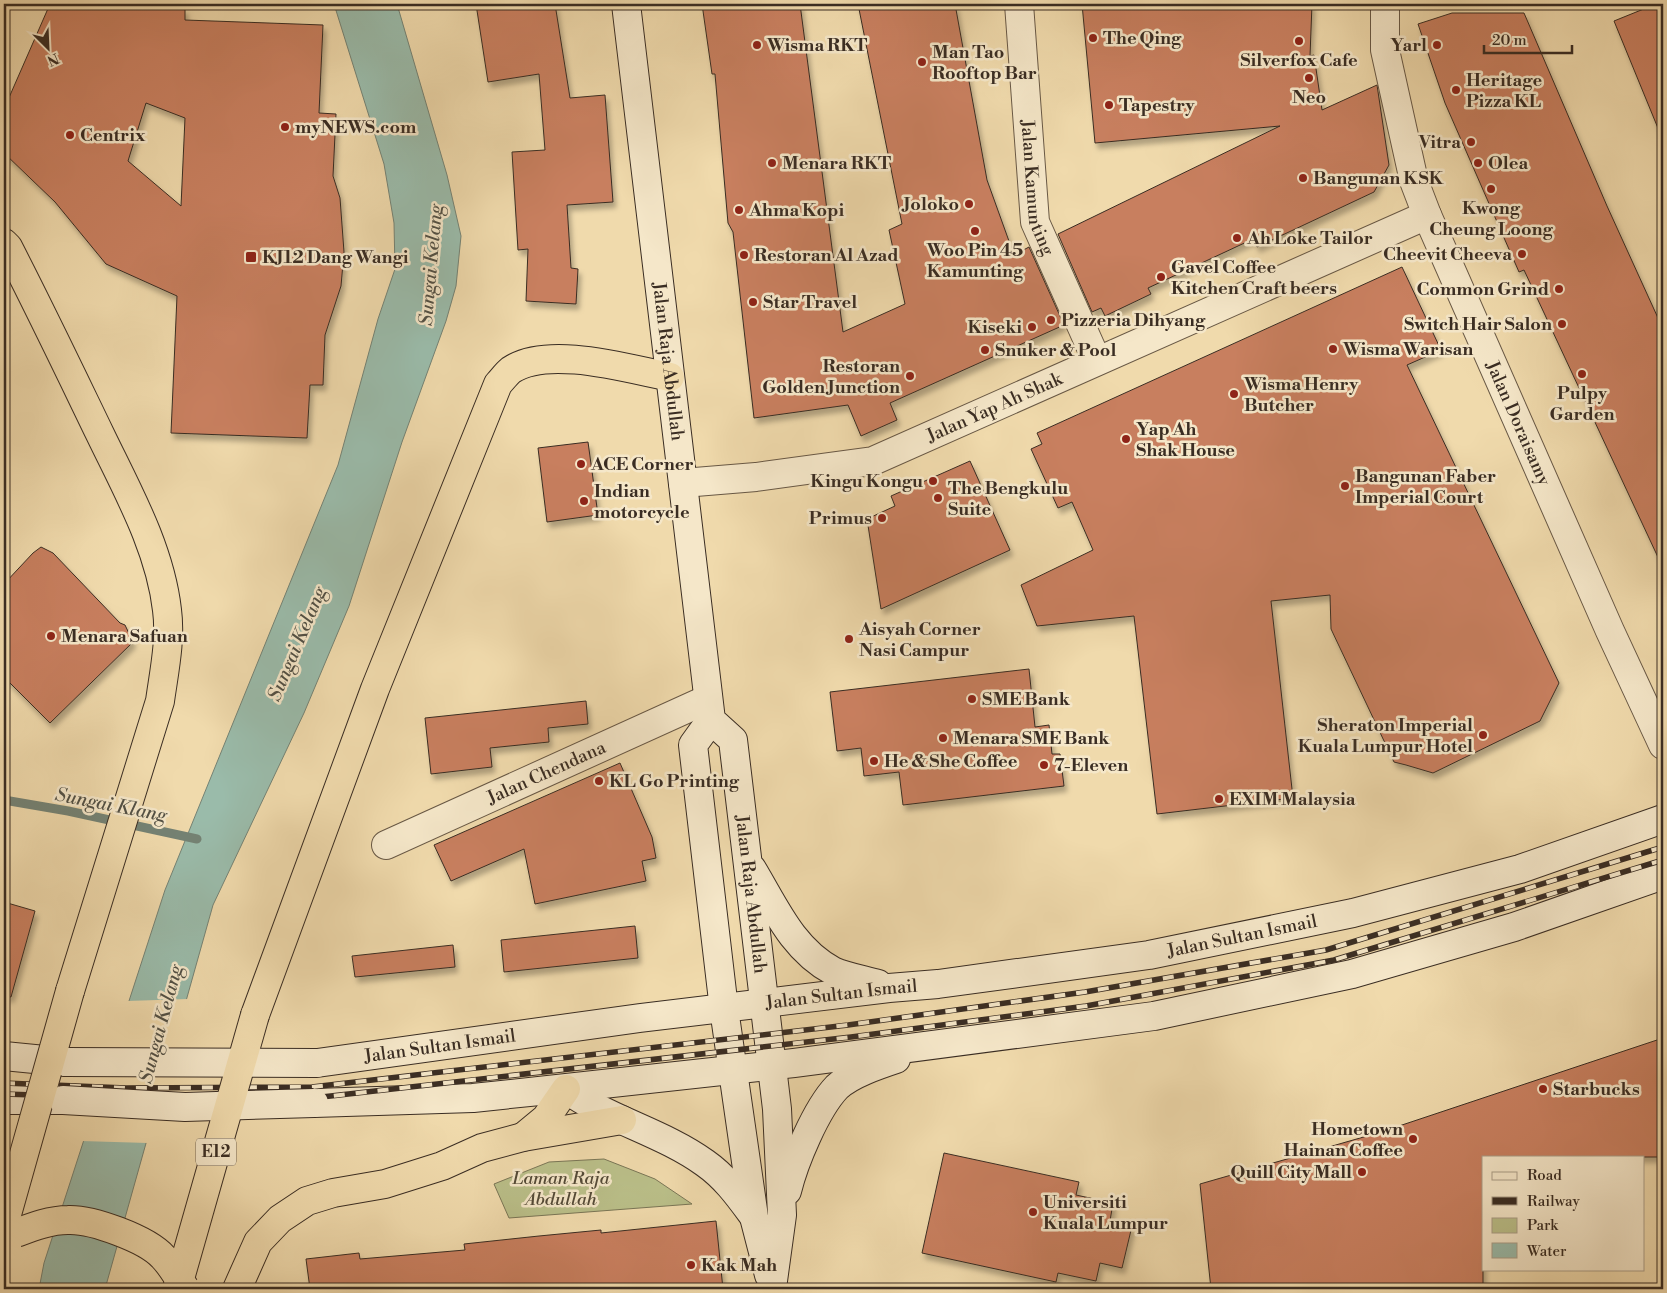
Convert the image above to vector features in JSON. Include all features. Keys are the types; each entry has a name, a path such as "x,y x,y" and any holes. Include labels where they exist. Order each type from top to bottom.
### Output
{"highway":[{"path":"4,244 8,247 29,287 142,522 160,576 167,611 166,653 160,701 70,991 8,1233"},
{"name":"E12","path":"182,1289 255,1015 375,689 498,384 512,370 535,362 558,358 593,362 670,377"},
{"path":"523,1137 546,1118 566,1088"},
{"path":"237,1289 258,1242 280,1219 308,1201 333,1193 385,1184 442,1166 482,1148 523,1137 622,1120"},
{"path":"8,1233 38,1224 68,1220 87,1222 140,1241 162,1256 182,1289"}],"street":[{"name":"Jalan Raja Abdullah","path":"626,4 709,710 693,745 724,1009 754,1217 772,1289"},
{"name":"Jalan Kamunting","path":"1019,4 1035,222 1096,361"},
{"name":"Jalan Doraisamy","path":"1385,4 1385,50 1414,181 1427,215 1598,605 1663,742"},
{"name":"Jalan Yap Ah Shak","path":"683,483 756,478 873,461 1427,215"},
{"name":"Jalan Raja Abdullah","path":"709,710 733,740 776,1109 782,1215 772,1289"},
{"name":"Jalan Chendana","path":"386,845 709,710"},
{"name":"Jalan Sultan Ismail","path":"4,1056 65,1062 316,1063 630,1019 889,988 938,984 1149,955 1259,934 1520,870 1663,819"},
{"path":"746,859 795,942 814,959 835,972 889,988"},
{"path":"4,1100 63,1100 185,1106 473,1098 734,1070 1154,1016 1352,974 1514,927 1663,875"},
{"path":"782,1215 798,1157 814,1121 838,1087 868,1069 941,1043"},
{"path":"566,1088 591,1106 684,1149 706,1164 728,1182 754,1217"}],"green space":[{"name":"Laman Raja Abdullah","path":"604,1159 655,1179 692,1204 509,1218 494,1184 549,1162"}],"water":[{"name":"Sungai Kelang","path":"334,4 397,4 447,175 461,236 456,286 446,321 402,442 349,606 304,713 213,905 105,1289 39,1289 44,1263 165,890 338,465 378,319 395,269 394,223 384,164"}],"pier":[{"path":"188,999 148,1143 81,1141 127,1001"}],"building":[{"path":"50,4 99,4 185,9 185,20 323,25 319,113 336,114 333,176 340,198 344,252 341,286 325,335 323,385 310,385 307,438 171,433 177,296 106,264 55,202 4,153 4,109","holes":["146,103 185,118 181,206 128,161"]},
{"path":"476,4 555,4 570,98 605,95 613,202 567,205 571,268 578,269 576,304 526,301 528,249 518,250 512,152 545,150 539,74 488,82"},
{"path":"702,4 800,4 843,332 905,304 889,230 902,224 858,4 955,4 987,180 1014,255 1029,247 1064,325 890,403 897,420 861,436 848,405 754,418 733,232 728,223 715,74 712,74"},
{"path":"1082,4 1312,4 1310,56 1314,55 1322,110 1377,85 1389,165 1374,192 1257,247 1253,239 1148,288 1151,294 1105,316 1101,308 1092,312 1058,234 1280,126 1095,143"},
{"path":"1656,4 1663,21 1662,138 1614,21"},
{"path":"1452,13 1524,13 1607,206 1663,329 1663,568 1524,270 1519,272 1445,103 1418,24"},
{"path":"1402,267 1441,350 1407,365 1559,683 1540,721 1433,773 1394,762 1331,629 1330,595 1271,601 1293,798 1157,814 1134,616 1037,626 1021,585 1093,550 1072,502 1058,508 1031,449 1042,444 1037,433"},
{"path":"588,442 598,515 547,522 538,448"},
{"path":"970,461 1010,550 881,609 867,519 895,506 891,496"},
{"name":"Menara Safuan","path":"41,547 53,553 120,623 125,625 133,642 50,723 4,677 4,584"},
{"name":"Menara SME Bank","path":"1029,669 1035,727 1049,725 1052,754 1060,754 1064,786 903,805 899,772 864,776 861,748 837,751 830,692"},
{"path":"586,701 588,724 548,728 549,742 490,748 492,767 431,774 425,718"},
{"path":"620,763 652,837 656,858 642,861 646,881 535,904 524,849 451,881 434,845"},
{"path":"4,902 35,911 11,997 4,996"},
{"path":"635,926 638,958 504,972 501,940"},
{"path":"453,945 455,967 355,977 352,956"},
{"name":"Quill City Mall","path":"1663,1038 1663,1157 1482,1156 1483,1289 1211,1289 1200,1184 1381,1132"},
{"path":"944,1153 1079,1182 1076,1195 1113,1203 1110,1221 1132,1226 1122,1268 1100,1263 1096,1281 1058,1273 1056,1282 922,1253"},
{"path":"716,1221 723,1289 310,1289 306,1259 359,1253 360,1259 465,1250 464,1244"}],"waterway":[{"name":"Sungai Klang","path":"4,800 68,811 197,839"}],"railway":[{"path":"4,1083 126,1088 312,1087 848,1025 1085,992 1326,950 1663,847"},
{"path":"4,1094 127,1098 313,1098 851,1037 1086,1006 1334,960 1663,860"}],"place":[{"name":"The Qing","path":"1093,38"},
{"name":"Silverfox Cafe","path":"1299,41"},
{"name":"Wisma RKT","path":"757,45"},
{"name":"Yarl","path":"1437,45"},
{"name":"Man Tao Rooftop Bar","path":"922,62"},
{"name":"Neo","path":"1309,78"},
{"name":"Heritage Pizza KL","path":"1456,90"},
{"name":"Tapestry","path":"1109,105"},
{"name":"myNEWS.com","path":"285,127"},
{"name":"Centrix","path":"70,135"},
{"name":"Vitra","path":"1471,142"},
{"name":"Menara RKT","path":"772,163"},
{"name":"Olea","path":"1478,163"},
{"name":"Bangunan KSK","path":"1303,178"},
{"name":"Kwong Cheung Loong","path":"1491,189"},
{"name":"Joloko","path":"969,204"},
{"name":"Ahma Kopi","path":"739,210"},
{"name":"Woo Pin 45 Kamunting","path":"975,231"},
{"name":"Ah Loke Tailor","path":"1237,238"},
{"name":"Cheevit Cheeva","path":"1522,254"},
{"name":"Restoran Al Azad","path":"744,255"},
{"name":"KJ12 Dang Wangi","path":"251,257"},
{"name":"Gavel Coffee Kitchen Craft beers","path":"1161,277"},
{"name":"Common Grind","path":"1559,289"},
{"name":"Star Travel","path":"753,302"},
{"name":"Pizzeria Dihyang","path":"1051,320"},
{"name":"Switch Hair Salon","path":"1562,324"},
{"name":"Kiseki","path":"1032,327"},
{"name":"Wisma Warisan","path":"1333,349"},
{"name":"Snuker & Pool","path":"985,350"},
{"name":"Pulpy Garden","path":"1582,374"},
{"name":"Restoran Golden Junction","path":"910,376"},
{"name":"Wisma Henry Butcher","path":"1234,394"},
{"name":"Yap Ah Shak House","path":"1126,439"},
{"name":"ACE Corner","path":"581,464"},
{"name":"Kingu Kongu","path":"933,481"},
{"name":"Bangunan Faber Imperial Court","path":"1345,486"},
{"name":"The Bengkulu Suite","path":"938,498"},
{"name":"Indian motorcycle","path":"584,501"},
{"name":"Primus","path":"882,518"},
{"name":"Menara Safuan","path":"51,636"},
{"name":"Aisyah Corner Nasi Campur","path":"849,639"},
{"name":"SME Bank","path":"972,699"},
{"name":"Sheraton Imperial Kuala Lumpur Hotel","path":"1483,735"},
{"name":"Menara SME Bank","path":"943,738"},
{"name":"He & She Coffee","path":"874,761"},
{"name":"7-Eleven","path":"1044,765"},
{"name":"KL Go Printing","path":"599,781"},
{"name":"EXIM Malaysia","path":"1219,799"},
{"name":"Starbucks","path":"1543,1089"},
{"name":"Hometown Hainan Coffee","path":"1413,1139"},
{"name":"Quill City Mall","path":"1362,1172"},
{"name":"Universiti Kuala Lumpur","path":"1033,1212"},
{"name":"Kak Mah","path":"691,1265"}]}
